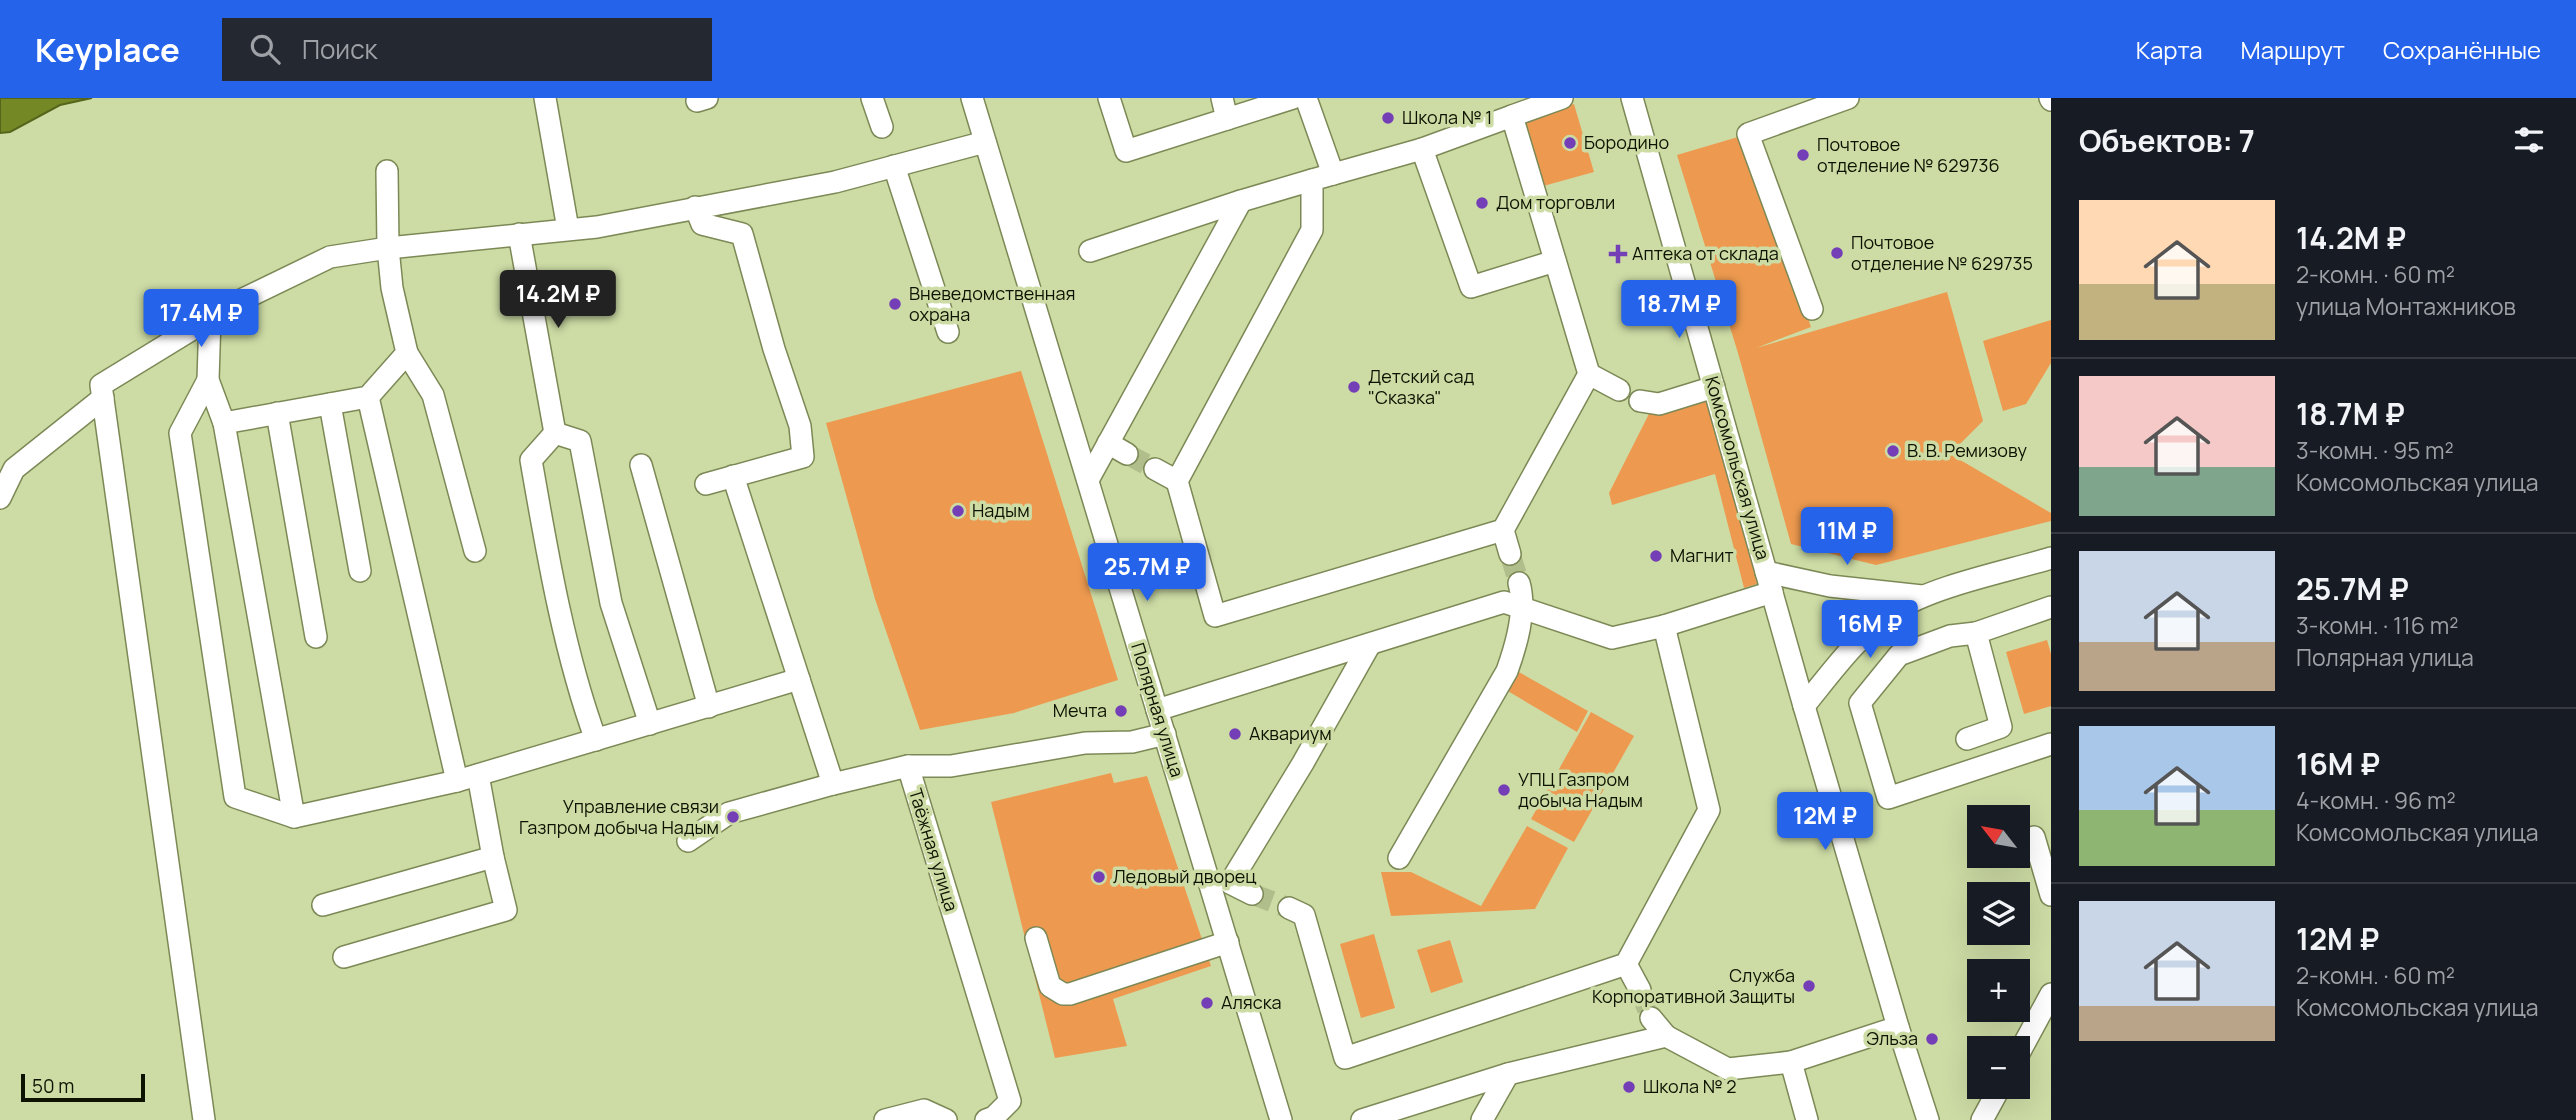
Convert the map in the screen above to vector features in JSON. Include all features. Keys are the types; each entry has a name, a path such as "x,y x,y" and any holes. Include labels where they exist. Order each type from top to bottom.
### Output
{"street":[{"path":"545,98 568,229"},
{"path":"872,98 881,127"},
{"name":"Полярная улица","path":"972,98 1157,710 1221,887 1228,943 1282,1120"},
{"path":"1109,98 1126,151 1293,98"},
{"path":"1222,98 1227,119"},
{"path":"1306,98 1322,177 1312,230 1177,481 1215,615 1503,530 1589,374"},
{"path":"1090,251 1241,201 1422,149 1562,98"},
{"name":"Комсомольская улица","path":"1632,98 1804,706 1928,1120"},
{"path":"1812,309 1748,134 1849,98"},
{"path":"1512,116 1589,374 1619,390"},
{"path":"204,1120 101,385 235,303 330,257 388,248 597,227 835,182 985,142"},
{"path":"1422,149 1471,287 1555,261"},
{"path":"894,166 948,332"},
{"path":"387,171 388,248 392,288 407,353 433,395 475,551"},
{"path":"1088,480 1117,448 1241,201"},
{"path":"695,207 702,224 742,234 774,349 800,426 803,457 706,484"},
{"path":"519,234 555,433"},
{"path":"210,318 208,380 223,423 294,817"},
{"path":"223,423 368,397 407,353"},
{"path":"208,380 180,433 235,797 294,817 457,781 799,679"},
{"path":"1640,401 1659,404 1714,387"},
{"path":"368,397 457,781"},
{"path":"0,498 14,469 103,398"},
{"path":"330,404 360,571"},
{"path":"277,413 316,637"},
{"path":"555,433 580,441 611,603 650,724"},
{"path":"555,433 531,460 580,697 596,740"},
{"path":"641,465 709,707"},
{"path":"1155,469 1177,481"},
{"path":"733,476 832,784"},
{"path":"1503,530 1510,554"},
{"path":"1804,706 1848,652 1892,612 1922,596 2051,558"},
{"path":"1157,710 1504,602 1612,638 1664,626 1769,582 1922,596"},
{"path":"1399,858 1507,671 1515,648 1521,608 1519,583"},
{"path":"2051,607 1976,633 1950,636 1899,655 1860,703 1888,798 2051,744"},
{"path":"1289,908 1304,915 1345,1058 1626,964 1709,810 1664,626"},
{"path":"1967,739 2001,727 1976,633"},
{"path":"1252,894 1221,887 1370,644"},
{"name":"Таёжная улица","path":"986,1120 994,1117 1010,1101 908,766 951,766 1085,743 1132,741 1165,734"},
{"path":"688,841 729,813 908,766"},
{"path":"344,957 506,909 478,775"},
{"path":"2034,837 2051,895"},
{"path":"323,905 493,857"},
{"path":"1036,938 1050,986 1063,994 1228,943"},
{"path":"1626,964 1640,990"},
{"path":"2028,1036 2051,995"},
{"path":"1651,1018 1666,1036 1728,1069 1791,1062 1898,1027"},
{"path":"1362,1120 1508,1074 1666,1036"},
{"path":"1791,1062 1807,1120"},
{"path":"1482,1120 1508,1074"},
{"path":"1982,1120 1993,1099"},
{"path":"886,1120 924,1110 946,1120"}],"shaded area":[{"path":"0,98 92,98 60,105 10,132 0,133"},
{"path":"1574,104 1594,172 1536,188 1524,118"},
{"path":"1748,134 1811,327 1756,348 1947,292 1983,421 1950,454 2051,513 2051,521 1876,565 1791,544 1738,353 1677,155"},
{"path":"2051,320 2051,363 2026,404 2003,411 1983,341"},
{"name":"Надым","path":"1021,371 1118,680 1014,713 920,730 875,599 826,423"},
{"path":"1708,383 1757,584 1744,588 1715,474 1612,505 1609,493 1657,398"},
{"path":"1841,589 1891,597 1852,635"},
{"path":"2047,640 2051,654 2051,706 2024,714 2006,652"},
{"path":"1517,671 1588,711 1577,732 1506,690"},
{"path":"1591,712 1634,736 1574,842 1531,819"},
{"path":"1111,773 1114,783 1147,776 1211,966 1113,999 1127,1046 1055,1058 991,802"},
{"path":"1527,826 1568,848 1535,909 1391,916 1381,872 1411,872 1481,906"},
{"path":"1374,934 1395,1008 1361,1018 1340,944"},
{"path":"1450,940 1463,982 1431,993 1417,950"}],"tunnel":[{"path":"1127,454 1155,469"},
{"path":"1510,554 1519,583"},
{"path":"1252,894 1289,908"},
{"path":"1640,990 1651,1018"}],"place":[{"name":"Школа № 1","path":"1388,118"},
{"name":"Бородино","path":"1570,143"},
{"name":"Почтовое отделение № 629736","path":"1803,155"},
{"name":"Дом торговли","path":"1482,203"},
{"name":"Почтовое отделение № 629735","path":"1837,253"},
{"name":"Аптека от склада","path":"1618,254"},
{"name":"Вневедомственная охрана","path":"895,304"},
{"name":"Детский сад \"Сказка\"","path":"1354,387"},
{"name":"В. В. Ремизову","path":"1893,451"},
{"name":"Надым","path":"958,511"},
{"name":"Магнит","path":"1656,556"},
{"name":"Мечта","path":"1121,711"},
{"name":"Аквариум","path":"1235,734"},
{"name":"УПЦ Газпром добыча Надым","path":"1504,790"},
{"name":"Управление связи Газпром добыча Надым","path":"733,817"},
{"name":"Ледовый дворец","path":"1099,877"},
{"name":"Служба Корпоративной Защиты","path":"1809,986"},
{"name":"Аляска","path":"1207,1003"},
{"name":"Эльза","path":"1932,1039"},
{"name":"Школа № 2","path":"1629,1087"}]}
